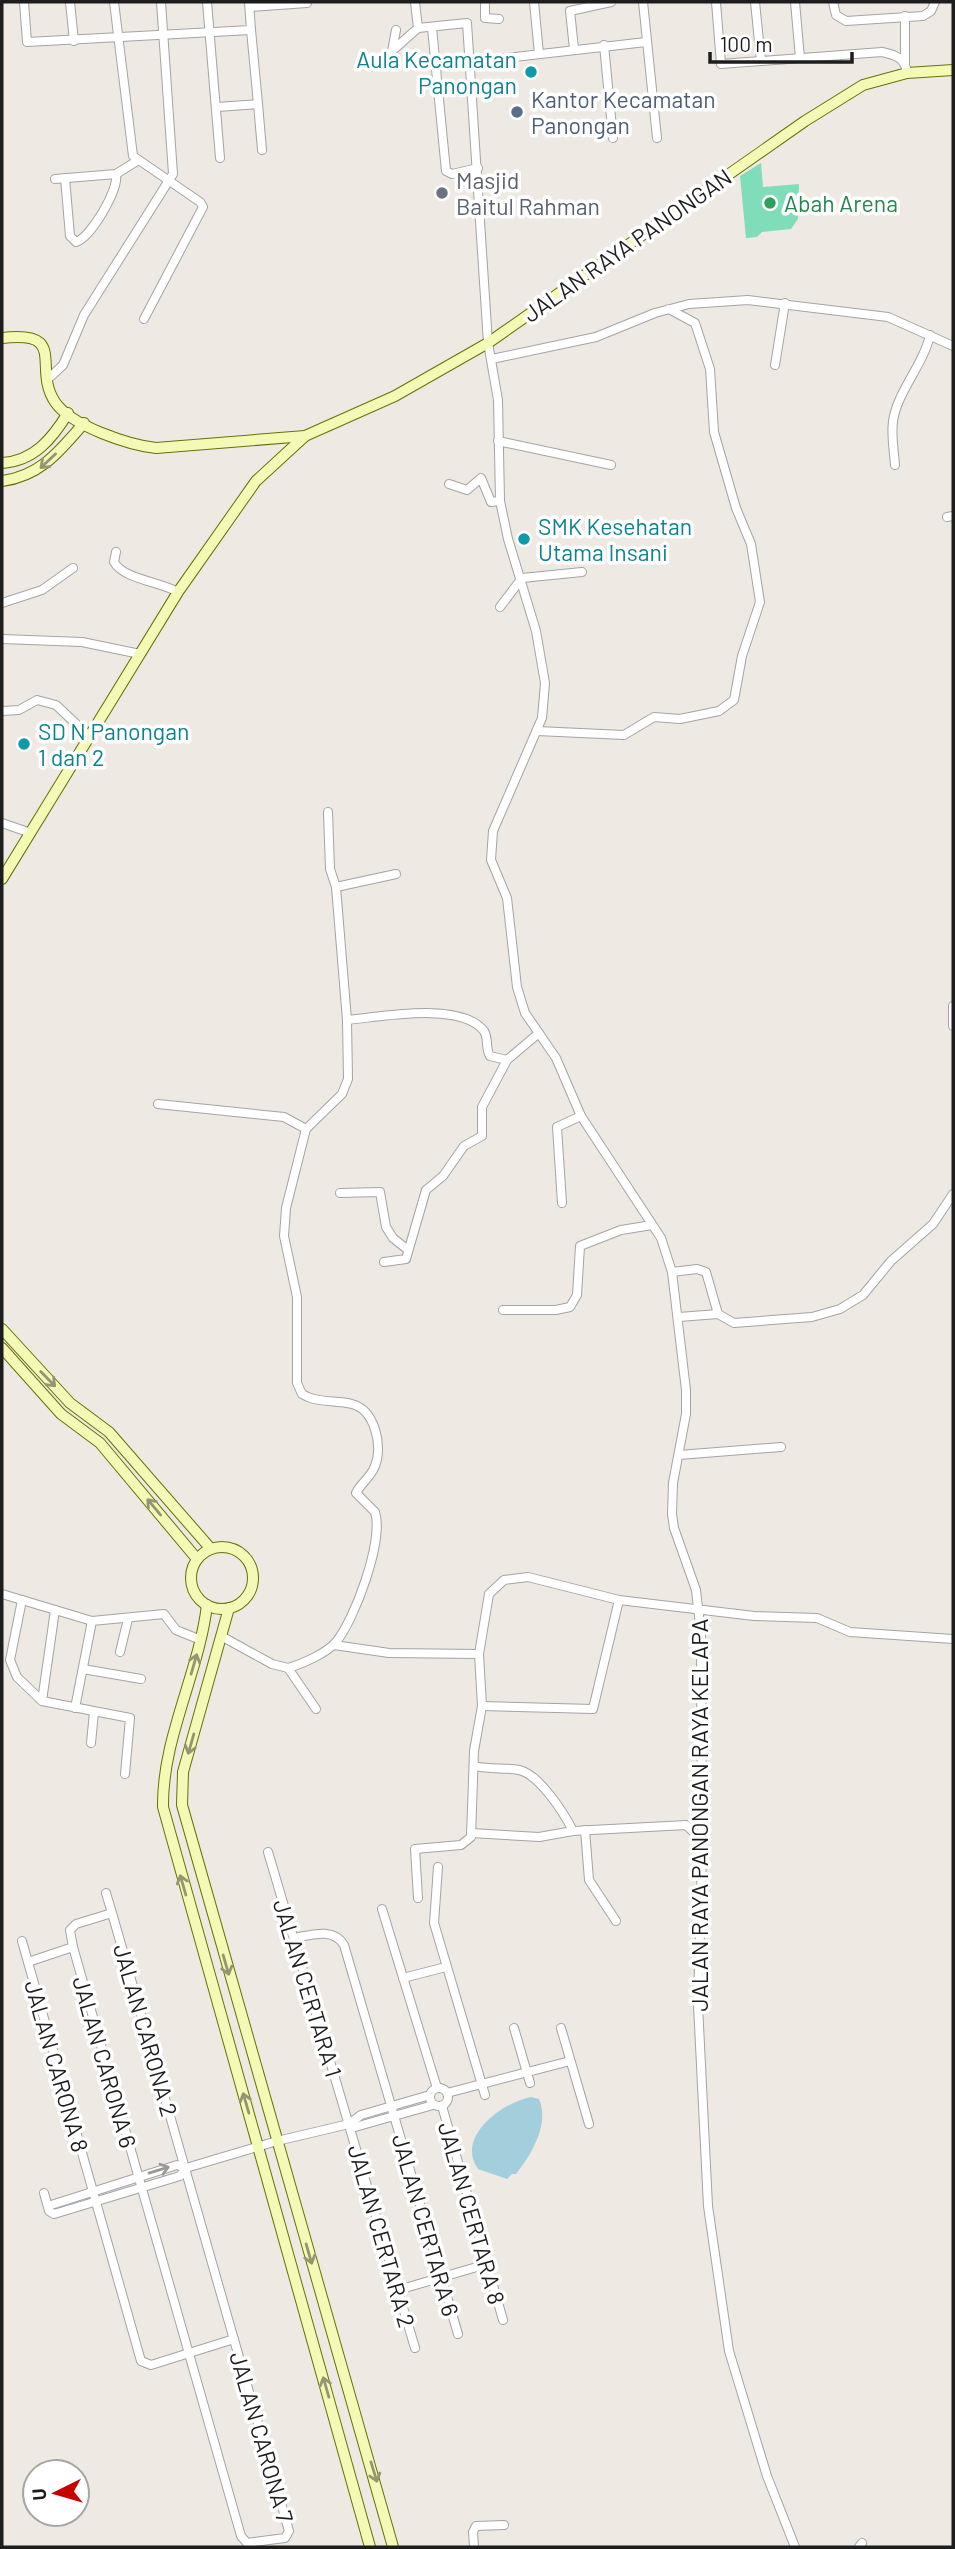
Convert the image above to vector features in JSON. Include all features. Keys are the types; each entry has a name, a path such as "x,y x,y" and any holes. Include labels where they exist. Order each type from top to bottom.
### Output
{"street":[{"path":"24,2 27,42 251,30"},
{"path":"70,2 74,41"},
{"path":"114,2 128,132 136,161 200,202 202,214 144,319"},
{"path":"48,379 63,365 84,315 170,182 173,167 160,2"},
{"path":"207,2 220,158"},
{"path":"262,150 250,4 307,2"},
{"path":"415,2 418,28"},
{"path":"485,2 485,18 499,19"},
{"path":"534,2 539,54"},
{"path":"574,49 570,10 611,2"},
{"path":"643,2 657,138"},
{"path":"716,2 721,64 882,52 900,57 906,68"},
{"path":"755,2 761,61"},
{"path":"795,2 800,58"},
{"path":"833,2 836,15 846,21 928,14 935,2"},
{"path":"905,16 906,68"},
{"name":"JALAN RAYA PANONGAN RAYA KELAPA","path":"432,27 467,23 488,343 498,401 500,502 508,539 536,631 545,682 545,702 537,732 512,785 490,845 491,860 507,898 520,1000 525,1013 556,1058 581,1116 664,1244 672,1272 679,1317 686,1390 673,1491 674,1528 691,1571 700,1608 701,1839 698,2005 708,2206 721,2313 760,2454 795,2547"},
{"path":"396,30 392,51 418,28 432,27 446,171 452,174 478,168"},
{"path":"471,62 646,42"},
{"path":"604,46 613,138"},
{"name":"JALAN RAYA PANONGAN","path":"2,879 28,832 178,592 250,489 305,436 395,396 488,343 805,121 868,82 906,68 953,70"},
{"path":"217,107 258,104"},
{"path":"55,179 116,174 136,161"},
{"path":"65,178 71,236 76,242 87,234 116,188 116,174"},
{"path":"492,359 596,337 669,309 727,301 785,303 888,317 953,346"},
{"path":"775,365 785,303"},
{"path":"537,732 624,735 654,717 680,719 719,711 734,700 742,656 759,607 755,562 714,432 707,356 695,323 669,309"},
{"name":"JALAN RAYA PANONGAN","path":"2,338 27,335 35,338 46,357 48,379 55,401 84,423 128,443 156,448 305,436"},
{"path":"895,465 893,421 899,402 923,360 930,335"},
{"path":"2,463 37,452 55,433 68,413"},
{"path":"2,481 21,478 41,469 84,423"},
{"path":"278,438 285,454"},
{"path":"498,440 611,465"},
{"path":"449,484 467,490 481,478 491,502 500,502"},
{"path":"116,551 114,562 120,571 152,584 162,583 178,592"},
{"path":"2,603 41,590 73,568"},
{"path":"500,607 522,578 582,572"},
{"path":"2,639 82,642 140,654"},
{"path":"2,711 19,710 37,700 50,703 89,736"},
{"path":"221,1636 272,1664 288,1668 334,1645 351,1618 378,1542 375,1512 356,1493 375,1466 377,1443 374,1426 361,1408 348,1403 308,1398 302,1394 297,1383 297,1297 286,1250 284,1222 306,1129 345,1088 348,1068 336,887 330,869 328,812"},
{"path":"2,824 28,832"},
{"path":"336,887 396,874"},
{"path":"953,1006 953,1026"},
{"path":"346,1020 417,1013 454,1015 477,1025 485,1032 490,1056 506,1060"},
{"path":"384,1262 404,1261 426,1190 446,1172 464,1146 477,1141 483,1134 482,1107 506,1060 539,1033"},
{"path":"158,1104 284,1117 306,1129"},
{"path":"562,1203 557,1127 581,1116"},
{"path":"340,1193 380,1192 386,1227 393,1238 408,1250"},
{"path":"679,1317 718,1314 734,1323 812,1317 840,1310 863,1295 891,1261 933,1224 953,1194"},
{"path":"503,1310 556,1310 570,1307 577,1295 580,1246 621,1230 652,1225"},
{"path":"672,1272 697,1269 706,1272 718,1314"},
{"path":"2,1329 70,1403 109,1432 211,1549"},
{"path":"2,1348 61,1414 100,1443 197,1559"},
{"path":"100,1443 109,1432"},
{"path":"679,1455 781,1447"},
{"path":"229,1608 207,1605 197,1595 192,1582 197,1559 211,1549 228,1547 236,1550 243,1555 252,1569 249,1593 229,1608 183,1772 182,1805 393,2547"},
{"path":"418,1898 415,1849 464,1845 469,1842 482,1706 479,1654 489,1594 504,1580 528,1577 619,1600 754,1616 817,1618 850,1632 953,1639"},
{"path":"2,1594 92,1621 164,1614 176,1630 201,1640"},
{"path":"22,1600 10,1665 17,1677 42,1701 126,1716 132,1721 125,1774"},
{"path":"482,1706 593,1709 619,1600"},
{"path":"207,1605 201,1640 165,1768 163,1807 370,2547"},
{"path":"42,1701 55,1610"},
{"path":"120,1652 128,1619"},
{"path":"75,1708 92,1621"},
{"path":"334,1645 389,1653 479,1654"},
{"path":"288,1668 316,1709"},
{"path":"83,1669 141,1679"},
{"path":"91,1743 94,1712"},
{"path":"475,1766 520,1770 530,1774 558,1802 573,1830"},
{"path":"471,1833 539,1837 573,1830 686,1825 701,1839"},
{"path":"585,1830 589,1880 616,1921"},
{"name":"JALAN CERTARA 1","path":"268,1852 349,2124"},
{"path":"439,1867 434,1923 485,2095"},
{"name":"JALAN CARONA 2","path":"106,1893 234,2339"},
{"path":"382,1909 437,2088 447,2093 570,2061"},
{"path":"28,1962 73,1947 70,1930 76,1924 112,1913"},
{"name":"JALAN CERTARA 6","path":"294,1938 327,1933 340,1938 458,2334"},
{"name":"JALAN CARONA 8","path":"22,1941 141,2361 152,2365 188,2354"},
{"name":"JALAN CARONA 6","path":"73,1947 243,2539"},
{"path":"403,1978 446,1966"},
{"path":"514,2028 530,2084"},
{"path":"561,2028 589,2124"},
{"path":"349,2124 353,2118 430,2095 437,2088"},
{"path":"48,2206 177,2165 186,2168 277,2141 349,2124 355,2127 438,2106 448,2101 447,2093"},
{"name":"JALAN CERTARA 8","path":"430,2095 438,2106 503,2320"},
{"name":"JALAN CERTARA 2","path":"349,2124 415,2348"},
{"path":"44,2193 54,2214 180,2176 186,2168"},
{"path":"398,2290 487,2264"},
{"path":"188,2354 234,2339"},
{"name":"JALAN CARONA 7","path":"234,2339 288,2535 285,2538 247,2543 243,2539"},
{"path":"474,2547 473,2532 476,2526 504,2525"}],"green space":[{"name":"Abah Arena","path":"761,163 763,187 799,184 798,219 791,229 762,232 757,237 746,238 740,176"}],"water":[{"path":"531,2097 539,2099 542,2109 541,2129 522,2166 516,2174 507,2179 478,2169 473,2157 477,2133 485,2123 508,2106"}],"place":[{"name":"Aula Kecamatan Panongan","path":"531,72"},
{"name":"Kantor Kecamatan Panongan","path":"517,112"},
{"name":"Masjid Baitul Rahman","path":"442,193"},
{"name":"Abah Arena","path":"770,203"},
{"name":"SMK Kesehatan Utama Insani","path":"524,539"},
{"name":"SD N Panongan 1 dan 2","path":"24,744"}]}
